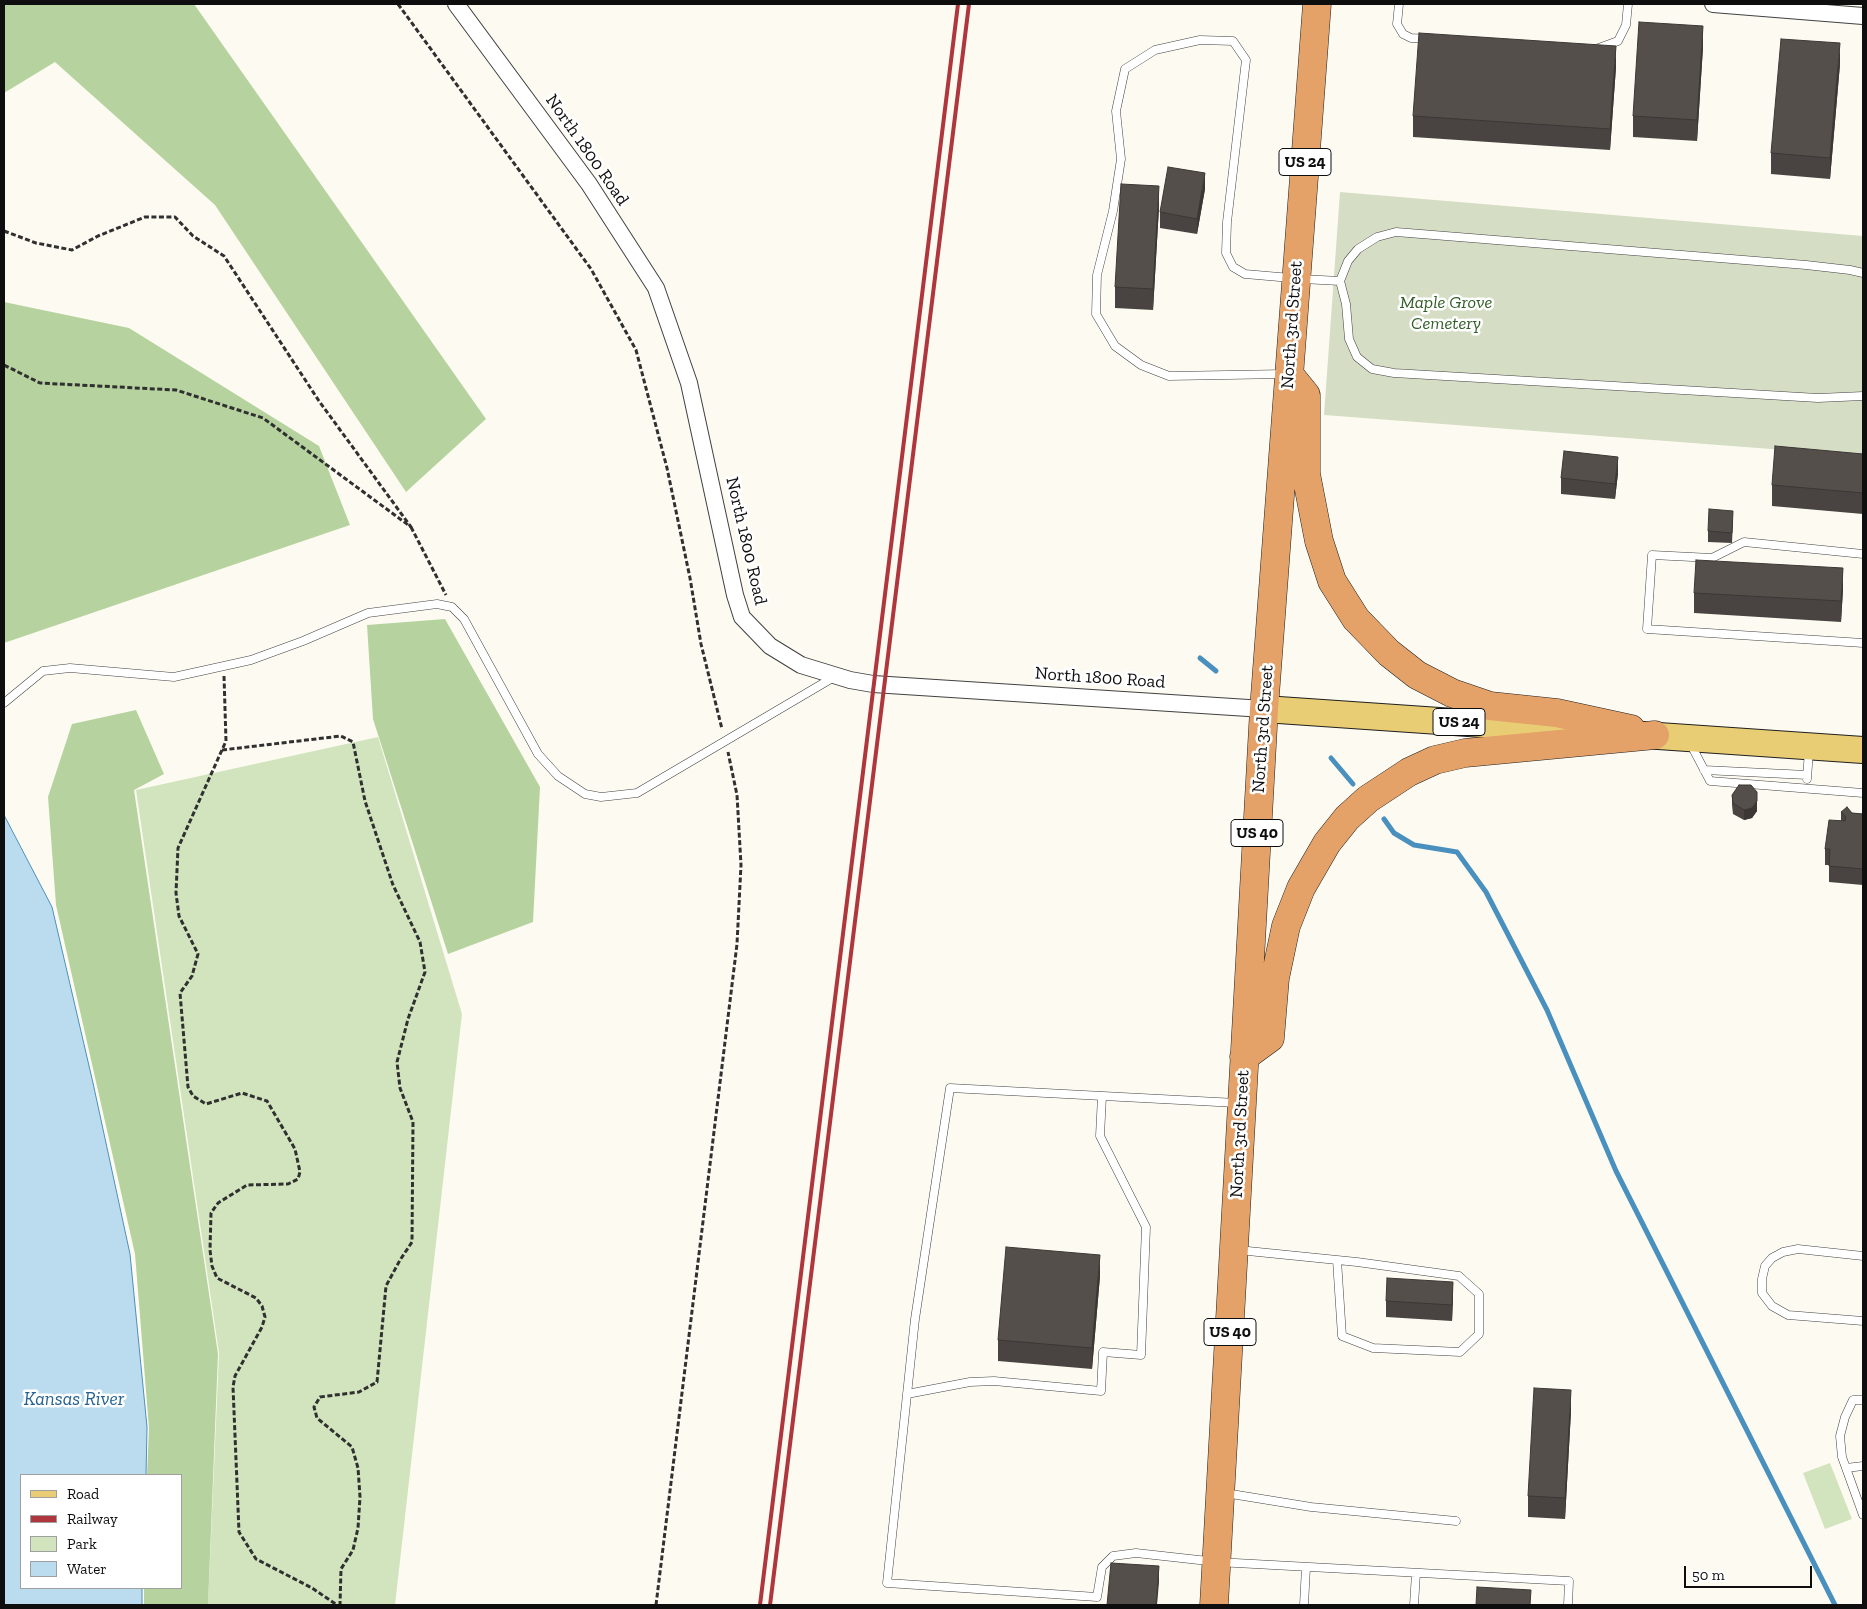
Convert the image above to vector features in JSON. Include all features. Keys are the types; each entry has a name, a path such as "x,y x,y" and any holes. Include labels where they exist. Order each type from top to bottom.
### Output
{"highway":[{"name":"North 3rd Street","path":"1214,1605 1264,709 1295,279 1318,4"},
{"path":"1288,374 1306,395 1306,474 1319,541 1332,581 1356,619 1389,653 1417,675 1452,694 1490,706 1557,713 1655,734"},
{"path":"1244,1057 1270,1038 1274,978 1286,926 1301,888 1327,843 1347,818 1368,799 1409,772 1435,760 1464,753 1655,734"}],"main road":[{"name":"US 24","path":"1264,709 1655,734 1863,750"}],"street":[{"name":"North 1800 Road","path":"456,4 589,184 656,288 674,335 689,383 735,595 742,617 770,646 801,665 836,676 883,684 1264,709"},
{"path":"1713,4 1863,16"}],"lane":[{"path":"1399,4 1397,24 1403,34 1411,38 1440,40"},
{"path":"1583,49 1593,50 1618,41 1626,25 1628,4"},
{"path":"1288,374 1169,376 1141,365 1115,346 1096,314 1097,275 1113,211 1121,159 1116,110 1125,69 1155,50 1200,40 1233,41 1246,60 1227,222 1226,253 1233,266 1244,274 1340,281"},
{"path":"1863,273 1797,264 1396,232 1377,237 1358,249 1348,261 1340,281 1346,304 1348,339 1357,357 1372,369 1394,373 1818,398 1863,396"},
{"path":"1863,554 1744,542 1712,558 1652,555 1647,629 1863,642"},
{"path":"4,702 42,671 70,668 174,677 251,660 303,641 368,613 437,604 452,607 464,619 538,754 558,776 584,794 601,797 637,793 836,676"},
{"path":"1687,737 1710,781 1863,793"},
{"path":"1807,788 1809,746"},
{"path":"1704,770 1807,776"},
{"path":"1242,1103 950,1088 915,1320 886,1583 1097,1597 1102,1567 1113,1556 1136,1553 1217,1562 1569,1581 1568,1605"},
{"path":"907,1394 970,1382 994,1381 1101,1391 1103,1352 1141,1355 1146,1227 1100,1136 1102,1096"},
{"path":"1234,1249 1337,1260 1459,1276 1479,1294 1479,1334 1460,1352 1373,1348 1342,1336 1337,1260"},
{"path":"1863,1256 1798,1249 1783,1252 1772,1258 1765,1266 1762,1279 1762,1293 1772,1306 1788,1315 1863,1321"},
{"path":"1863,1400 1854,1400 1845,1417 1840,1436 1842,1457 1863,1515"},
{"path":"1846,1468 1863,1466"},
{"path":"1221,1492 1311,1507 1456,1521"},
{"path":"1304,1605 1306,1566"},
{"path":"1414,1605 1416,1573"}],"path":[{"path":"4,231 36,243 72,250 98,236 145,217 175,217 193,236 224,256 319,401 411,527 452,607"},
{"path":"4,364 40,383 176,390 263,418 411,527"},
{"path":"222,750 341,736 354,742 365,801 393,885 420,942 425,972 408,1019 397,1062 400,1088 413,1122 412,1242 386,1286 377,1382 359,1392 320,1397 314,1407 317,1418 352,1447 358,1468 360,1497 358,1528 353,1550 341,1569 338,1605 312,1588 256,1559 239,1532 233,1387 235,1376 262,1327 265,1317 262,1306 256,1298 217,1278 212,1266 210,1250 211,1213 218,1203 247,1185 288,1184 298,1178 300,1172 295,1150 267,1101 242,1093 206,1104 193,1096 188,1087 180,993 192,976 198,954 179,916 176,893 178,848 226,741 224,666"}],"green space":[{"path":"4,4 194,4 486,419 406,492 215,205 55,62 4,93"},
{"name":"Maple Grove Cemetery","path":"1340,192 1863,236 1863,456 1324,415"},
{"path":"4,302 129,328 319,446 350,525 4,643"},
{"path":"445,619 540,787 533,922 448,954 373,719 367,625"},
{"path":"136,710 164,774 134,790 218,1354 208,1605 144,1605 144,1589 182,1589 182,1474 147,1474 149,1428 135,1254 56,905 48,797 72,724"},
{"path":"378,737 462,1014 395,1605 208,1605 219,1353 136,790"},
{"path":"1830,1463 1852,1519 1825,1529 1803,1473"}],"water":[{"name":"Kansas River","path":"4,815 52,907 130,1254 147,1427 146,1474 20,1474 20,1589 142,1589 142,1605 4,1605"}],"building":[{"path":"1639,22 1703,26 1697,120 1633,116"},
{"path":"1419,33 1616,46 1610,129 1413,116"},
{"path":"1781,39 1840,43 1830,158 1771,153"},
{"path":"1168,167 1205,173 1197,219 1160,212"},
{"path":"1121,184 1159,186 1153,289 1115,287"},
{"path":"1775,446 1863,454 1863,493 1772,485"},
{"path":"1564,451 1618,457 1615,484 1561,478"},
{"path":"1709,509 1733,511 1732,533 1708,531"},
{"path":"1696,560 1843,568 1841,601 1694,593"},
{"path":"1739,785 1751,785 1757,792 1757,801 1752,808 1744,810 1733,803 1732,795"},
{"path":"1847,807 1852,813 1863,814 1863,869 1829,866 1830,849 1825,849 1829,820 1845,821 1846,817 1841,812"},
{"path":"1006,1247 1100,1255 1092,1348 998,1340"},
{"path":"1387,1278 1453,1282 1452,1305 1386,1301"},
{"path":"1534,1388 1571,1390 1565,1498 1528,1496"},
{"path":"1111,1563 1159,1566 1156,1605 1107,1605"},
{"path":"1477,1587 1531,1590 1530,1605 1476,1605"}],"waterway":[{"path":"1200,658 1216,671"},
{"path":"1331,758 1353,784"},
{"path":"1384,819 1394,833 1414,845 1457,852 1486,892 1547,1010 1616,1171 1835,1605"}],"railway":[{"path":"760,1605 958,4"},
{"path":"770,1605 969,4"}]}
